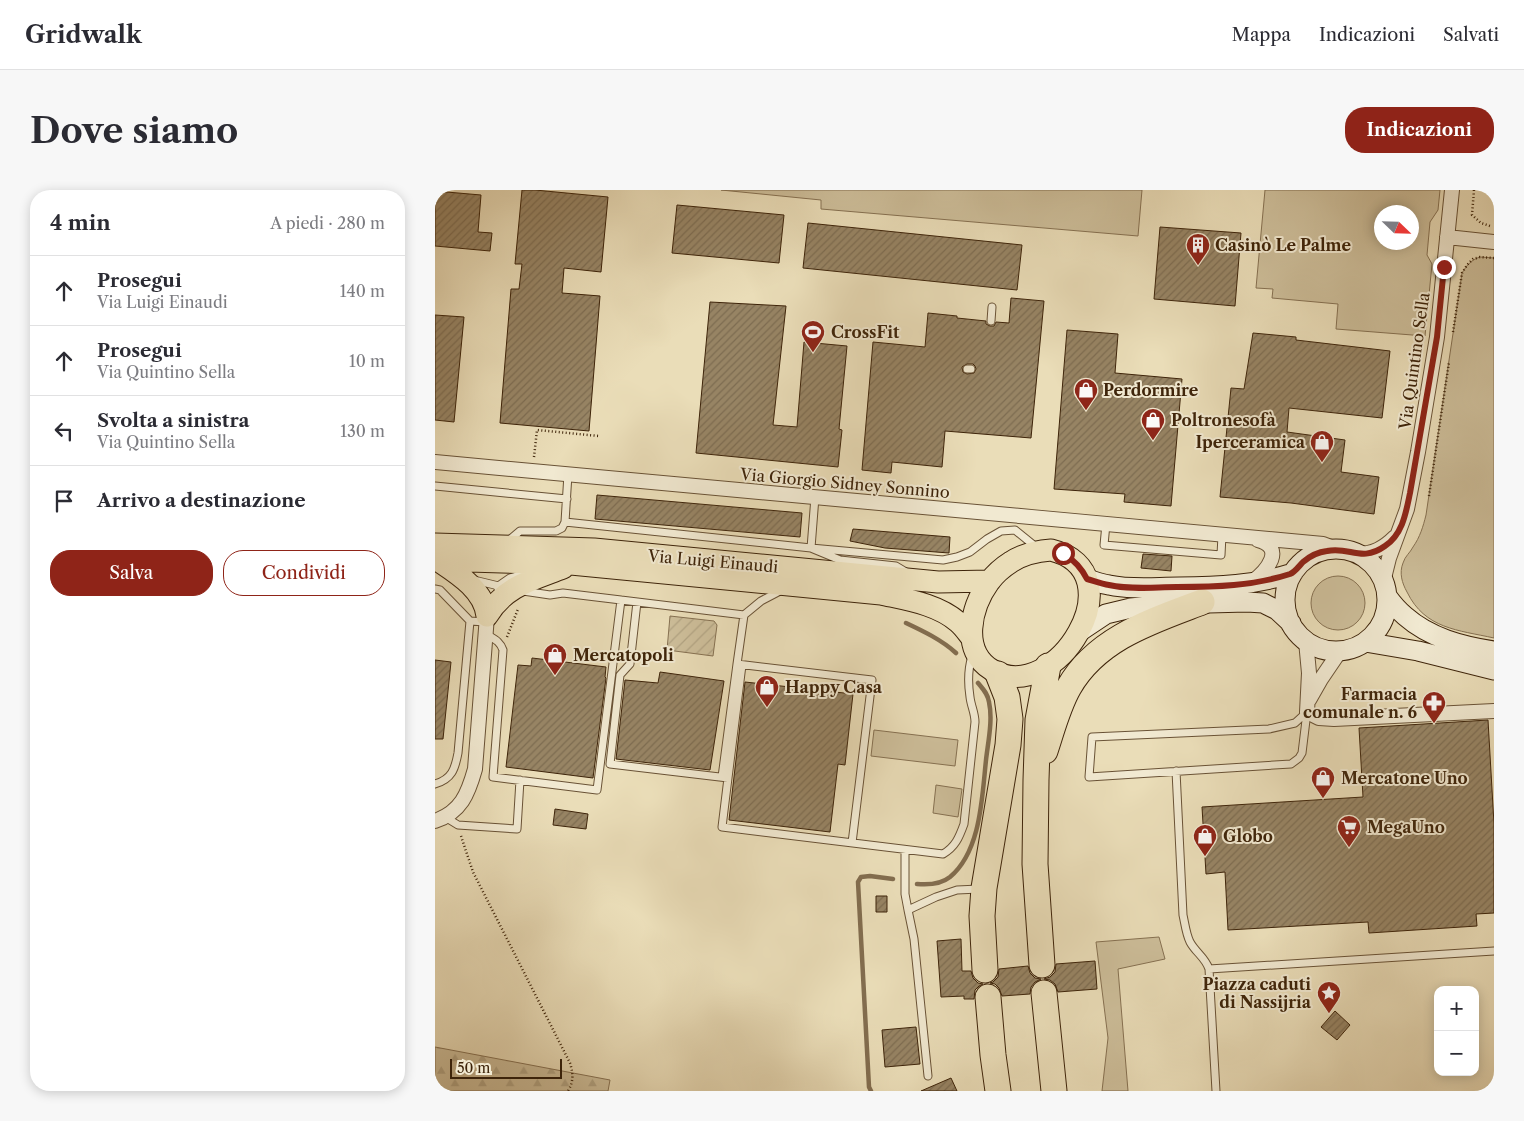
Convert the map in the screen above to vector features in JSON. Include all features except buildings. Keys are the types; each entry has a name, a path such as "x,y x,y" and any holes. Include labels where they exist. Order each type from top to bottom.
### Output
{"highway":[{"path":"1036,780 1057,714 1069,687 1084,665 1101,649 1124,634 1202,602"},
{"path":"1042,965 1035,864 1036,780 1038,720 1048,666"},
{"path":"985,970 982,916 984,888 1008,745 1010,720 1007,697 998,674"},
{"path":"1044,993 1054,1091"},
{"path":"988,998 993,1055 999,1091"}],"main road":[{"name":"Via Luigi Einaudi","path":"436,554 502,546 594,549 919,580 946,582 990,581"},
{"path":"972,642 972,623 975,608 981,594 1001,570 1027,554 1040,551 1051,550 1063,553 1077,563 1087,579 1089,603 1085,618 1071,645 1048,666 1034,673 1021,676 998,674"},
{"path":"1385,589 1387,605 1382,622 1373,635 1365,642 1349,649 1340,651 1322,649 1306,642 1297,633 1287,615 1285,598 1293,573 1305,560 1313,555 1329,550 1339,550 1357,554 1374,566 1385,589 1405,616 1420,626 1445,640 1494,651"},
{"name":"Via Luigi Einaudi","path":"436,554 571,564 881,594 917,602 938,610 958,622 972,642 979,659 987,668 998,674"},
{"path":"436,554 493,607 544,586 571,564"},
{"path":"1087,579 1127,588 1204,587 1250,584 1272,580 1293,573"},
{"path":"1079,632 1106,614 1131,608 1202,602 1263,603 1277,610 1291,623"},
{"path":"1365,642 1418,651 1494,670"}],"street":[{"name":"Via Quintino Sella","path":"1385,589 1389,558 1407,509 1425,411 1437,337 1452,190"},
{"path":"1447,237 1494,242"},
{"name":"Via Giorgio Sidney Sonnino","path":"435,462 1323,544 1339,550"},
{"path":"1357,554 1368,554 1377,551 1398,534"},
{"name":"Via Giorgio Sidney Sonnino","path":"1250,584 1265,572 1271,559 1272,551 1270,546 1264,542 1252,538"},
{"path":"440,819 459,806 467,794 475,769 493,607"},
{"path":"1306,642 1309,674 1307,707"},
{"path":"1307,707 1321,679 1340,651"},
{"path":"1307,707 1319,718 1347,719 1494,712"}],"lane":[{"path":"991,321 992,308"},
{"path":"502,546 520,532 556,531 562,528 565,522 568,474"},
{"path":"435,486 567,499"},
{"path":"811,548 815,497"},
{"path":"565,522 943,560 970,552 1001,530 1015,530 1040,551"},
{"path":"1106,524 1104,545 1221,555 1222,535"},
{"path":"811,548 840,560 897,566 919,580"},
{"path":"544,586 563,593 744,615"},
{"path":"791,586 761,601 744,615 740,664 725,778 722,827 943,854 952,849 959,838 964,824 975,722 970,696 969,675 972,642"},
{"path":"435,589 493,607"},
{"path":"493,607 496,640 501,644 503,650 493,777 597,790 621,600"},
{"path":"637,602 630,664 620,675 610,764 725,778"},
{"path":"435,784 450,777 455,765 493,607"},
{"path":"740,664 872,680 852,843"},
{"path":"1307,707 1302,753 1291,764 1089,776 1092,737 1269,729 1295,724 1307,707"},
{"path":"1176,771 1185,922 1190,941 1204,957 1209,969 1216,1091"},
{"path":"440,819 458,824 517,829 521,780"},
{"path":"905,850 905,894 914,939 927,1076"},
{"path":"908,910 957,890 984,888"},
{"path":"1209,969 1494,951"}],"path":[{"path":"1474,190 1472,214 1481,223 1494,227"},
{"path":"1453,336 1462,273 1467,264 1473,259 1480,257 1494,258"},
{"path":"1429,496 1450,354"},
{"path":"532,471 537,430 599,436"},
{"path":"493,607 515,615 503,650"},
{"path":"458,824 473,872 570,1063 573,1073 568,1091"}],"green space":[{"path":"721,190 1142,190 1138,236 821,209 821,200"},
{"path":"1265,190 1440,190 1438,210 1430,222 1427,255 1432,264 1425,336 1336,329 1338,304 1272,298 1273,289 1256,288"},
{"path":"1480,257 1494,258 1494,638 1455,630 1433,621 1414,604 1405,589 1401,574 1406,556 1418,539 1426,515 1462,273 1469,263"},
{"path":"1333,576 1343,576 1353,580 1361,588 1365,603 1361,618 1353,626 1343,630 1333,630 1323,626 1315,618 1311,608 1311,598 1315,588 1323,580"},
{"path":"670,616 714,621 717,625 713,656 667,650"},
{"path":"874,730 958,740 955,766 871,756"},
{"path":"936,785 962,789 958,817 933,813"},
{"path":"1159,937 1165,959 1118,969 1128,1091 1102,1091 1108,1038 1096,942"},
{"path":"435,1047 610,1080 608,1091 435,1091"}],"waterway":[{"path":"906,623 939,640 956,653"},
{"path":"917,884 938,883 950,877 960,866 974,838 981,806 990,724 988,699 978,683"},
{"path":"871,1091 869,1087 858,882 861,877 870,876 893,879"}],"place":[{"name":"Casinò Le Palme","path":"1198,266"},
{"name":"CrossFit","path":"813,353"},
{"name":"Perdormire","path":"1086,411"},
{"name":"Poltronesofà","path":"1153,441"},
{"name":"Iperceramica","path":"1322,463"},
{"name":"Mercatopoli","path":"555,676"},
{"name":"Happy Casa","path":"767,708"},
{"name":"Farmacia comunale n. 6","path":"1434,724"},
{"name":"Mercatone Uno","path":"1323,799"},
{"name":"MegaUno","path":"1349,848"},
{"name":"Globo","path":"1205,857"},
{"name":"Piazza caduti di Nassijria","path":"1329,1014"}],"route":[{"path":"1063,553 1073,559 1087,579 1108,585 1127,588 1204,587 1250,584 1272,580 1293,573 1305,560 1320,552 1339,550 1357,554 1368,554 1386,545 1398,534 1407,509 1437,337 1444,267"}]}
